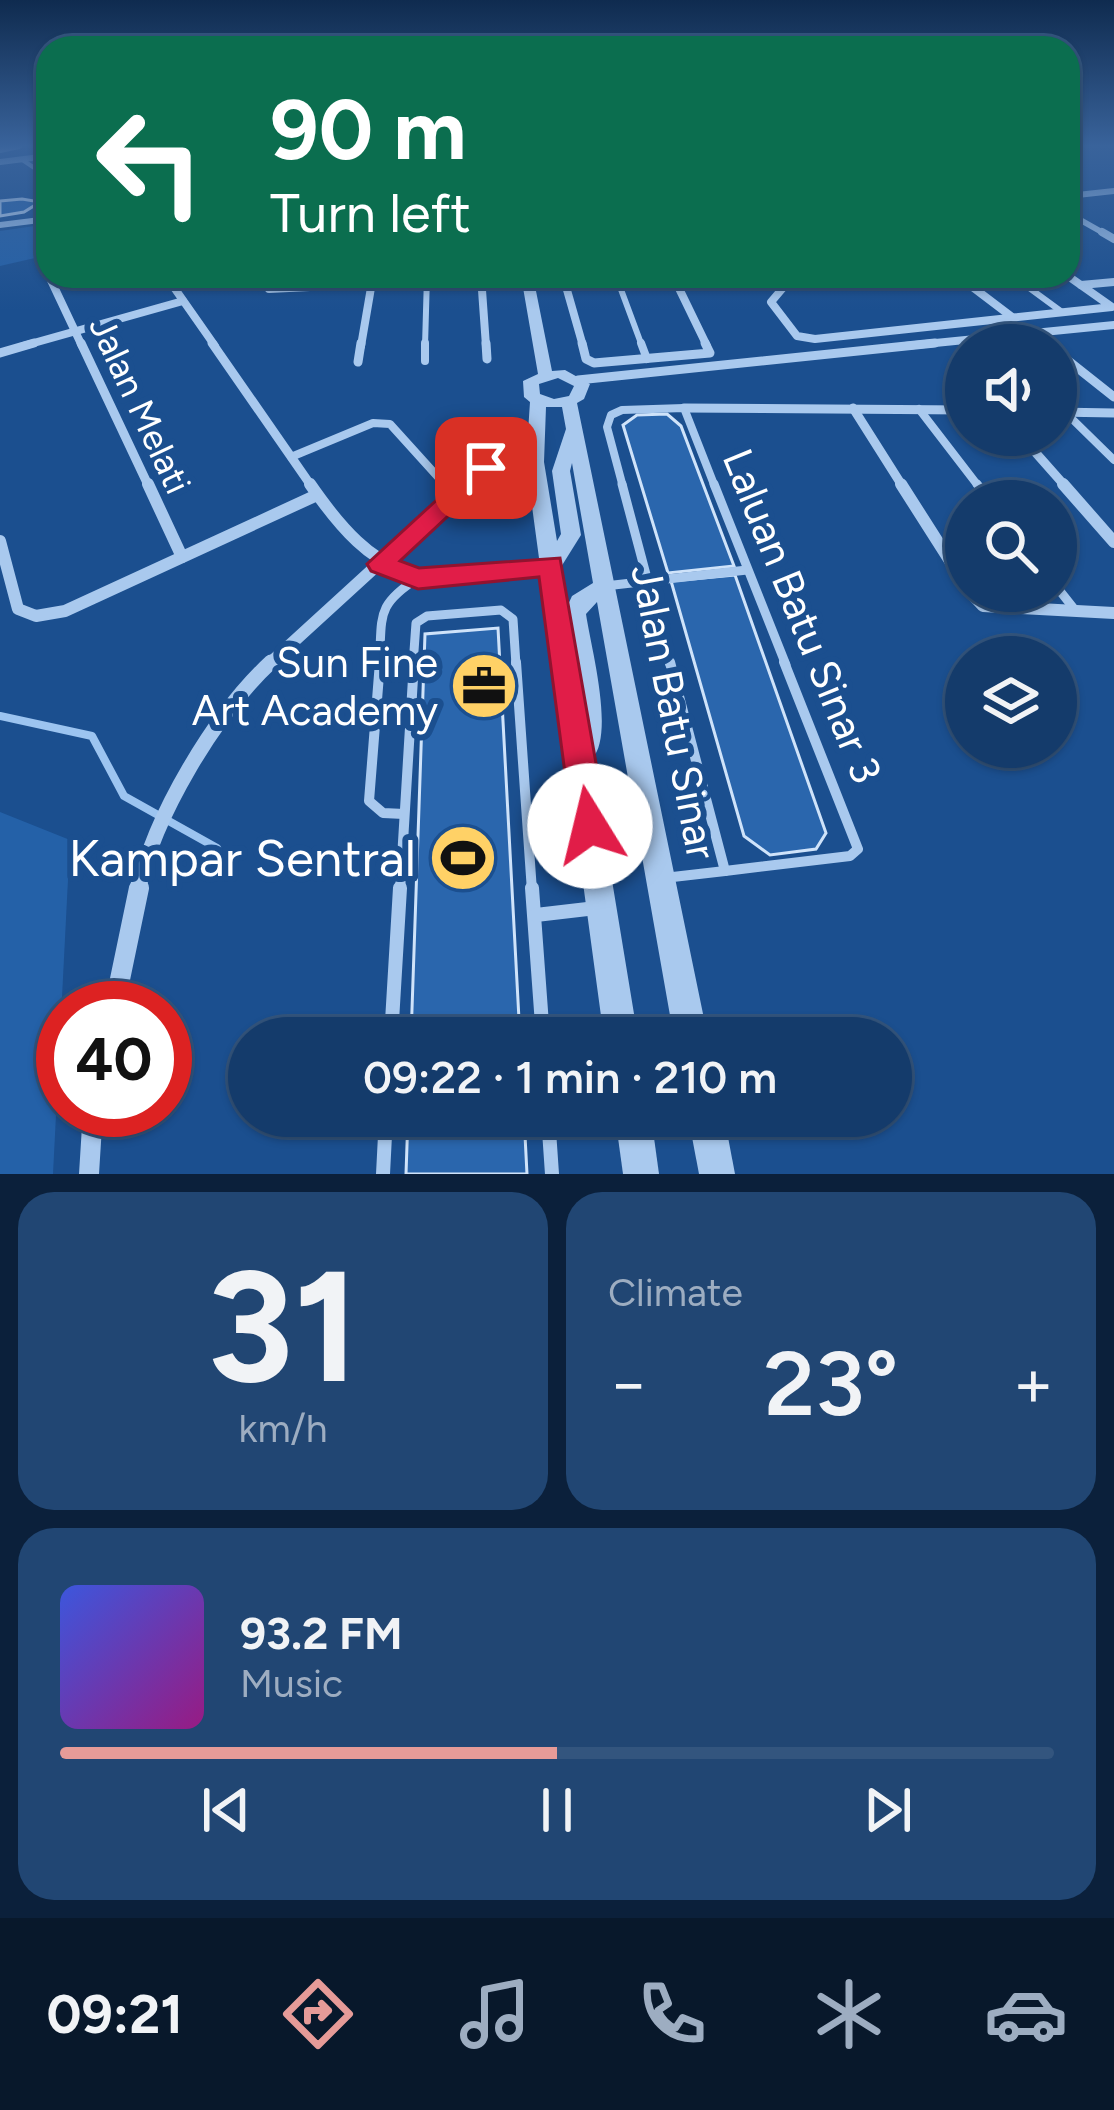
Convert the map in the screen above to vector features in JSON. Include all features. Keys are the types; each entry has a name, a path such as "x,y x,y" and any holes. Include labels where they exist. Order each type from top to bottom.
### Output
{"street":[{"path":"0,225 36,220"},
{"path":"1080,220 1114,239"},
{"path":"1081,285 1114,282"},
{"path":"1081,285 1113,308"},
{"name":"Jalan Melati","path":"55,288 182,557"},
{"path":"174,288 317,495 380,564 418,578 550,566"},
{"path":"269,289 280,288"},
{"path":"358,362 371,288"},
{"path":"482,288 488,358"},
{"path":"529,288 545,374 573,403"},
{"path":"566,288 586,359 710,353 679,288"},
{"path":"783,288 771,302 796,336 804,339 1113,308"},
{"path":"974,288 1012,317"},
{"path":"0,353 183,301"},
{"path":"1077,329 1114,325"},
{"path":"538,401 573,403 945,346"},
{"path":"1077,368 1114,397"},
{"path":"545,374 528,386 538,401 535,462 618,1017"},
{"path":"550,566 571,535 561,471 573,403"},
{"name":"Jalan Batu Sinar","path":"573,403 687,1017"},
{"path":"684,408 945,410"},
{"path":"853,408 945,553"},
{"path":"1077,412 1114,413"},
{"path":"120,981 146,859 180,789 240,691 515,439"},
{"path":"1038,456 1114,542"},
{"path":"0,541 19,609 36,616 64,611 317,495"},
{"path":"584,786 590,716 574,614 580,602 605,586"},
{"path":"1076,612 1114,614"},
{"path":"89,1174 91,1137"},
{"path":"635,1137 641,1174"},
{"path":"710,1137 717,1174"}],"lane":[{"path":"425,362 427,288"},
{"path":"620,288 647,359"},
{"path":"1029,288 1062,312"},
{"path":"660,879 725,872 607,427 611,415 622,410 684,408"},
{"name":"Laluan Batu Sinar 3","path":"684,408 858,849 850,856 725,872"},
{"path":"919,409 974,480"},
{"path":"291,457 374,423 390,424 456,497"},
{"path":"1077,427 1114,460"},
{"path":"605,586 747,570"},
{"path":"404,814 382,813 369,801 385,606 391,595 418,578"},
{"path":"392,1017 416,623 427,616 501,610 509,614 542,1017"},
{"path":"536,915 601,907"},
{"path":"383,1174 385,1137"},
{"path":"549,1137 552,1174"}],"shaded area":[{"path":"36,226 36,258 0,266 0,231"},
{"path":"0,812 70,840 63,981 36,981 36,1137 55,1137 53,1174 0,1174"}],"building":[{"path":"0,201 33,201 36,204 0,216"},
{"path":"667,414 681,426 734,566 668,573 623,425 637,415"},
{"path":"735,575 826,833 816,849 770,855 744,836 671,581"},
{"path":"498,628 519,1017 412,1017 425,634"},
{"path":"407,1137 525,1137 527,1174 406,1174"}],"waterway":[{"path":"0,716 92,736 124,796 217,848"}],"place":[{"name":"Sun Fine Art Academy","path":"484,686"},
{"name":"Kampar Sentral","path":"463,858"}],"route":[{"path":"486,468 380,564 418,578 550,566 590,826"}]}
